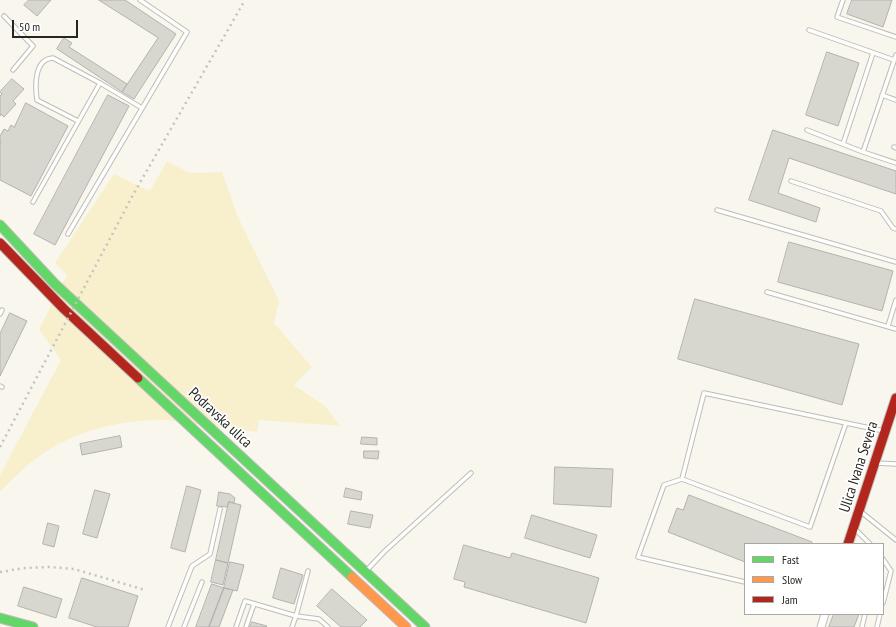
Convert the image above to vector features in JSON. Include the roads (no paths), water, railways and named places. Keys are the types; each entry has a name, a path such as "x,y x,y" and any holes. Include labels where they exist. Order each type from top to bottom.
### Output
{"main road":[{"name":"Podravska ulica","path":"0,225 55,284 425,627"},
{"name":"Podravska ulica","path":"0,243 64,309 406,627"},
{"name":"Ulica Ivana Severa","path":"848,543 896,398"},
{"path":"0,618 33,627"}],"street":[{"path":"821,627 825,615"}],"lane":[{"path":"68,234 187,32 140,0"},
{"path":"844,0 837,17 896,37"},
{"path":"4,16 33,46 13,70"},
{"path":"809,30 894,60"},
{"path":"843,144 873,53"},
{"path":"863,152 896,55"},
{"path":"78,121 37,100 36,90 39,68 43,62 53,58 100,82 142,108"},
{"path":"32,202 100,82"},
{"path":"882,95 896,100"},
{"path":"807,130 896,163"},
{"path":"791,181 881,211 893,228 896,229"},
{"path":"717,210 896,262"},
{"path":"767,292 896,329"},
{"path":"888,326 896,300"},
{"path":"682,479 704,393 885,431"},
{"path":"744,582 638,557 664,485 682,479 810,527 846,423"},
{"path":"874,463 896,464"},
{"path":"364,572 385,551 471,474"},
{"path":"168,627 192,566 210,554 220,509"},
{"path":"859,510 896,540"},
{"path":"854,527 869,543"},
{"path":"884,560 891,571 885,591"},
{"path":"292,627 308,571"},
{"path":"184,627 202,582"},
{"path":"236,627 245,601 296,616 319,619 328,627"},
{"path":"246,627 254,604"},
{"path":"862,627 865,615"},
{"path":"877,627 880,615"}],"railway":[{"path":"0,447 134,193 245,0"},
{"path":"0,572 25,568 49,567 74,569 145,590"}]}
